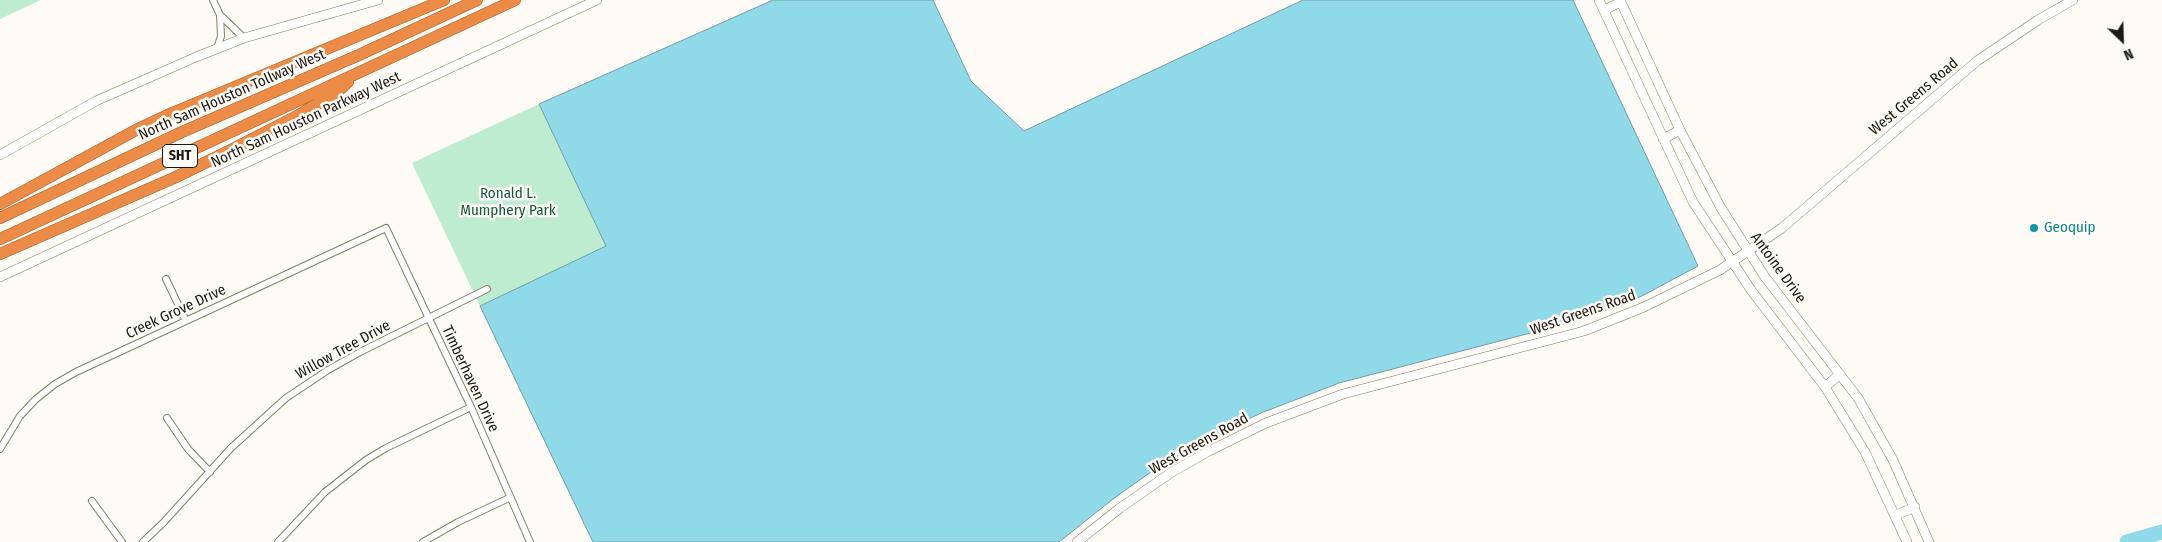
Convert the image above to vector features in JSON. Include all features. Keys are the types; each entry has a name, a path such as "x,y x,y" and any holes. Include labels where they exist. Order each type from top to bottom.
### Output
{"highway":[{"name":"North Sam Houston Tollway West","path":"0,204 136,130 170,114 444,0"},
{"name":"North Sam Houston Tollway West","path":"0,218 182,132 359,55 477,0"},
{"name":"SHT","path":"0,239 515,0"},
{"name":"SHT","path":"0,254 176,177 231,150 297,116 336,93 359,73"}],"main road":[{"path":"0,155 96,101 217,49 244,38 378,0"},
{"name":"North Sam Houston Parkway West","path":"0,277 597,0"},
{"path":"1599,0 1693,202 1731,263 1825,387 1865,452 1907,542"},
{"name":"West Greens Road","path":"1077,542 1120,508 1172,472 1209,451 1266,423 1350,392 1584,331 1644,307 1731,263 1782,228 1977,61 2038,20 2073,0"},
{"path":"1604,10 1620,1"},
{"name":"Antoine Drive","path":"1620,1 1680,130 1721,208 1748,252 1858,398 1915,507 1930,542"},
{"path":"1663,138 1680,130"},
{"path":"1825,387 1840,374"},
{"path":"1896,515 1915,507"}],"street":[{"path":"213,0 220,15 244,38"},
{"path":"217,49 221,36 220,15"},
{"name":"Timberhaven Drive","path":"386,228 471,407 509,498 530,542"},
{"name":"Creek Grove Drive","path":"1,446 20,416 36,398 76,372 386,228"},
{"path":"166,279 186,321"},
{"name":"Willow Tree Drive","path":"143,542 250,429 306,384 360,352 487,289"},
{"path":"278,542 325,492 366,460 386,448 471,407"},
{"path":"167,418 188,448 210,472"},
{"path":"423,542 458,522 509,498"},
{"path":"92,500 122,542"}],"green space":[{"path":"0,0 41,0 0,19"},
{"name":"Ronald L. Mumphery Park","path":"539,104 606,246 480,306 412,163"}],"water":[{"path":"773,0 933,0 971,81 1024,131 1303,0 1573,0 1698,266 1640,297 1580,320 1339,383 1261,413 1203,441 1148,474 1059,542 593,542 480,306 606,246 539,104"}],"waterway":[{"path":"2127,542 2162,532"}],"place":[{"name":"Geoquip","path":"2034,228"}]}
